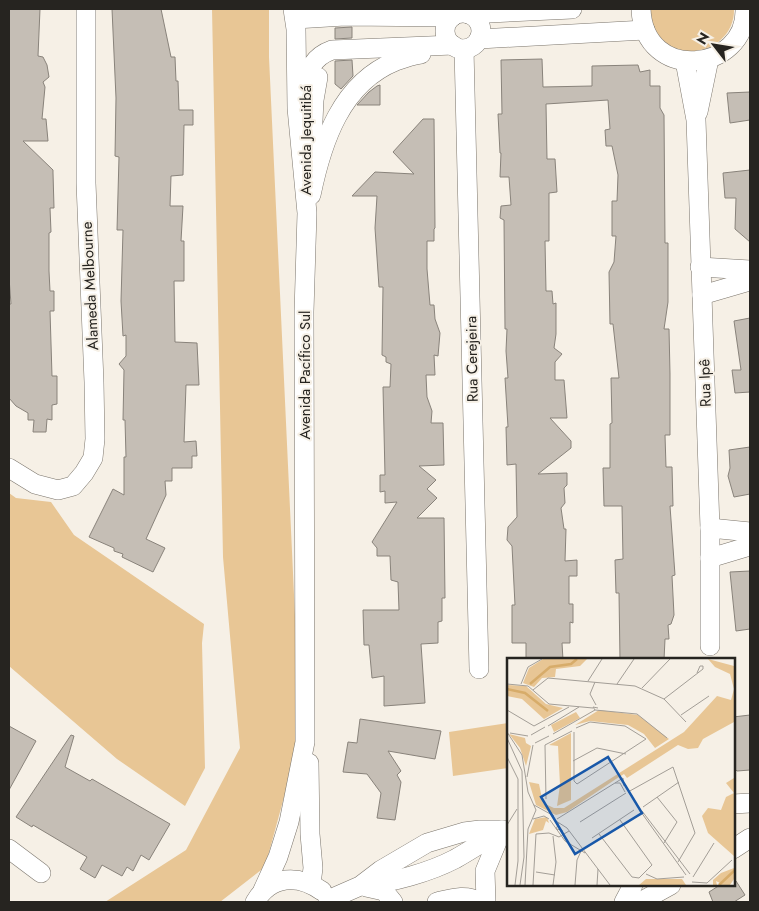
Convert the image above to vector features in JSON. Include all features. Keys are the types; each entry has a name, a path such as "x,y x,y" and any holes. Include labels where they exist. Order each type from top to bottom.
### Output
{"street":[{"name":"Alameda Melbourne","path":"9,468 35,484 58,490 72,486 84,473 93,458 95,439 94,382 86,183 86,9"},
{"path":"295,19 375,13 458,16 572,9"},
{"path":"641,9 641,18 650,39 661,50 674,58 685,61 709,59 723,52 734,42 746,11"},
{"path":"458,16 446,37 464,45"},
{"path":"295,19 474,16 480,27 464,45 414,54 388,64 367,77 355,89 333,124 318,162 306,213"},
{"name":"Avenida Pacífico Sul","path":"295,19 298,108 306,213 304,312 306,742 310,771 312,884"},
{"name":"Avenida Jequitibá","path":"306,213 306,77 316,58 322,53 332,50 464,45 645,30"},
{"name":"Rua Cerejeira","path":"464,45 479,669"},
{"name":"Avenida Jequitibá","path":"306,213 315,91 319,73 323,66 330,62 343,60 414,54"},
{"name":"Rua Ipê","path":"696,120 709,59"},
{"name":"Rua Ipê","path":"685,61 696,120 710,528 710,646"},
{"path":"700,267 750,270"},
{"path":"702,295 750,281"},
{"path":"710,528 750,532"},
{"path":"710,558 750,546"},
{"name":"Avenida Pacífico Sul","path":"256,897 278,857 289,822 306,742"},
{"path":"734,804 750,803"},
{"path":"256,897 270,885 284,880 298,880 312,884 323,892 329,901 360,886 382,870 427,843 464,832 505,830"},
{"path":"360,886 389,881 431,869 455,859 505,830"},
{"path":"486,902 485,871 505,830"},
{"path":"9,849 41,873"},
{"path":"360,886 384,891 393,902"},
{"path":"624,902 632,886"},
{"path":"640,902 669,886"},
{"path":"438,902 465,897 474,898 481,902"}],"shaded area":[{"path":"212,9 269,9 269,57 295,616 299,742 265,867 220,902 105,902 186,850 240,748 223,557"},
{"path":"649,9 734,9 728,32 720,40 710,47 688,51 677,49 666,43 655,32"},
{"path":"9,493 16,498 51,502 74,535 204,624 202,643 205,768 185,806 117,759 9,666"},
{"path":"507,723 507,768 453,776 449,732"}],"building":[{"path":"9,9 40,9 38,56 43,57 47,65 49,77 43,82 45,87 42,119 46,119 48,141 23,141 53,170 54,208 50,208 49,271 50,291 54,291 54,311 50,311 52,376 57,376 57,404 52,405 52,420 47,419 46,432 33,432 34,420 28,420 28,413 16,406 9,398 9,304 11,304 9,278"},
{"path":"112,9 161,9 171,57 175,57 179,110 193,110 193,125 184,125 183,175 171,176 170,206 183,206 181,241 184,241 184,281 174,281 175,342 197,343 199,385 186,385 184,442 196,441 197,456 192,456 192,468 172,468 172,481 165,481 166,495 146,539 165,548 153,572 122,557 123,554 114,551 114,548 89,537 113,489 124,495 124,457 126,457 125,420 123,420 124,370 119,364 126,356 126,335 123,336 121,301 123,230 117,230 119,157 115,156 116,98"},
{"path":"352,27 352,38 335,39 335,28"},
{"path":"542,59 543,87 592,86 592,66 638,65 640,72 650,70 650,86 660,86 660,108 664,115 665,243 668,243 668,302 664,329 669,329 670,374 670,435 665,435 666,467 672,467 673,506 670,506 675,575 672,576 674,615 671,624 668,625 669,639 665,639 664,658 620,658 619,593 616,593 615,560 623,559 622,506 604,506 603,468 610,468 611,378 619,378 613,324 610,324 609,272 614,262 616,236 612,236 612,201 617,201 618,175 612,146 606,146 605,130 610,129 608,100 546,104 547,159 555,159 557,192 549,193 549,241 545,241 546,291 552,291 553,304 556,303 554,348 562,354 555,362 555,380 564,380 567,418 550,418 571,441 571,448 538,474 567,473 567,485 564,488 565,503 561,508 564,529 566,529 565,561 577,560 577,576 569,576 569,604 573,604 573,623 570,622 570,643 562,643 563,658 526,658 526,643 512,643 512,605 515,605 512,546 507,540 508,527 517,517 516,464 507,465 506,427 508,427 505,378 508,378 507,329 505,329 504,220 500,218 501,206 511,205 509,177 500,177 501,153 498,114 502,114 501,60"},
{"path":"352,60 353,76 341,89 335,84 335,61"},
{"path":"380,85 380,105 357,105 369,92"},
{"path":"750,92 750,120 730,123 727,93"},
{"path":"423,119 434,119 435,228 434,241 427,241 427,269 430,305 434,305 435,319 440,333 438,356 434,355 435,375 426,375 427,397 432,411 431,423 443,423 444,465 419,466 436,480 427,489 437,498 417,518 444,518 445,598 442,598 442,621 438,622 438,643 421,644 425,703 384,706 384,676 372,678 369,645 364,645 363,610 399,610 398,582 391,580 390,556 377,556 377,548 372,542 397,502 385,503 385,491 380,492 380,475 385,475 383,387 390,387 391,364 386,362 386,357 382,355 383,287 379,287 375,228 377,196 352,196 375,172 414,174 393,152"},
{"path":"750,170 750,242 735,229 736,198 725,198 723,173"},
{"path":"750,318 750,392 735,393 732,370 741,370 734,321"},
{"path":"750,447 750,494 734,497 728,476 730,468 729,450"},
{"path":"750,571 750,629 736,631 730,572"},
{"path":"750,715 750,770 737,771 734,768 734,717"},
{"path":"360,719 441,731 435,759 388,751 401,771 397,775 401,782 395,820 377,818 381,793 367,774 343,772 348,742 357,743"},
{"path":"9,726 36,741 9,790"},
{"path":"71,735 74,736 65,767 90,781 92,779 170,824 149,860 141,855 133,871 127,867 122,876 102,865 95,878 80,869 87,857 16,817"},
{"path":"736,881 745,895 734,902 713,902 709,892 718,886 734,886"}]}
